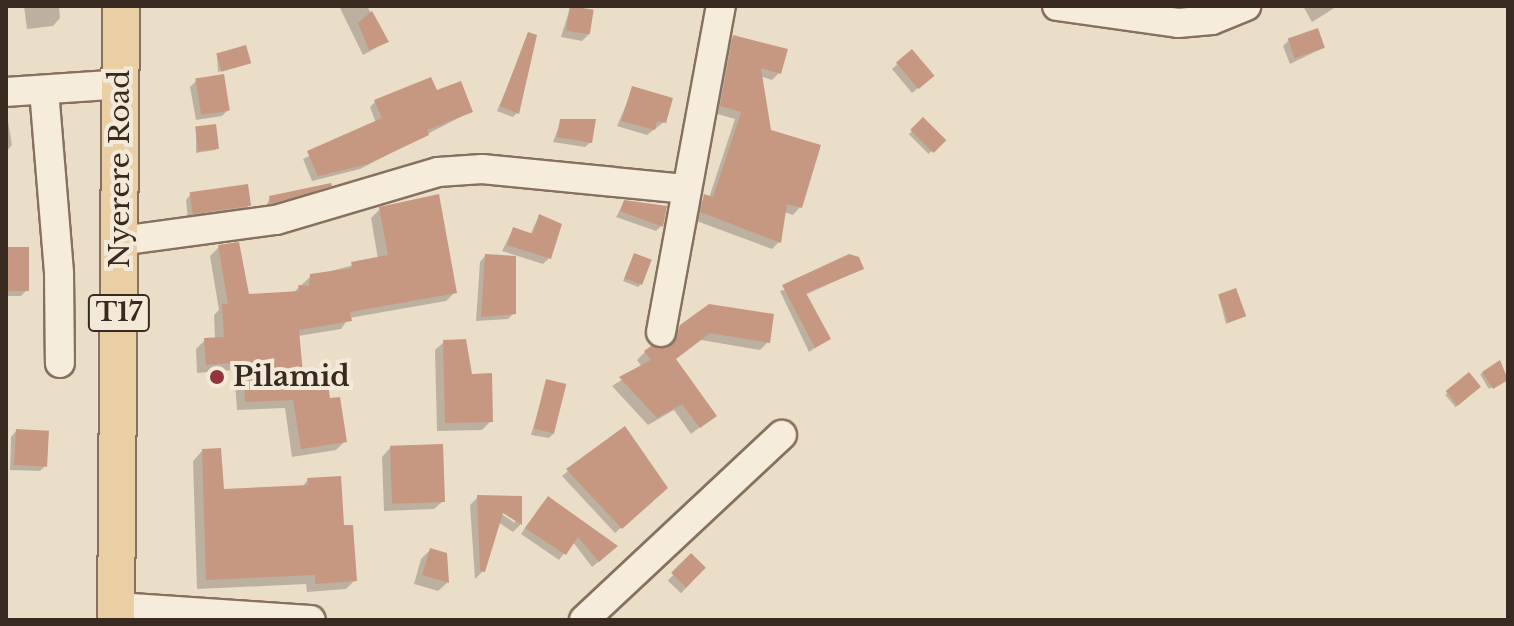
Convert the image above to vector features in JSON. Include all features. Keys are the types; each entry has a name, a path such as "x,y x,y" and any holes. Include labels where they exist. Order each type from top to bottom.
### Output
{"main road":[{"name":"Nyerere Road","path":"116,614 121,6"}],"street":[{"path":"661,332 721,6"},
{"path":"1057,6 1178,23 1212,20 1246,6"},
{"path":"6,92 122,84"},
{"path":"44,90 58,260 60,363"},
{"path":"120,241 276,220 438,172 482,169 687,189"},
{"path":"584,620 640,573 782,435"},
{"path":"116,614 311,620"}],"building":[{"path":"570,6 594,10 590,34 566,31"},
{"path":"372,11 389,42 369,50 358,23"},
{"path":"1318,28 1325,48 1295,58 1288,38"},
{"path":"528,32 537,35 519,114 500,106"},
{"path":"733,35 788,49 781,74 761,68 771,130 821,145 802,208 787,204 781,243 700,212 704,194 713,197 741,112 720,106"},
{"path":"246,45 251,63 221,72 216,54"},
{"path":"912,49 934,76 918,89 896,62"},
{"path":"224,74 230,111 201,115 195,79"},
{"path":"431,77 437,90 461,81 473,112 427,130 429,135 368,164 318,176 307,151 382,118 374,100"},
{"path":"632,86 673,98 666,123 657,121 655,130 621,121"},
{"path":"923,117 946,140 934,153 910,130"},
{"path":"560,119 596,119 592,143 557,137"},
{"path":"216,124 219,149 198,151 195,127"},
{"path":"331,183 332,186 270,204 269,196"},
{"path":"248,184 251,206 193,214 190,192"},
{"path":"439,194 457,293 350,312 352,321 299,330 303,374 326,370 330,398 340,397 347,442 301,449 293,400 245,402 243,362 206,365 204,338 224,337 222,304 228,304 218,245 239,242 249,294 299,291 298,285 309,286 310,274 352,268 351,262 388,255 379,207"},
{"path":"624,200 667,206 663,227 620,211"},
{"path":"539,214 562,224 551,259 507,245 513,227 533,234"},
{"path":"6,247 29,247 29,291 6,291"},
{"path":"634,253 652,260 642,285 624,278"},
{"path":"485,254 516,256 516,314 481,317"},
{"path":"849,254 859,257 864,269 806,293 831,339 815,348 782,285"},
{"path":"1236,288 1246,316 1228,323 1218,294"},
{"path":"709,304 774,314 770,343 710,333 676,359 717,416 700,428 682,404 657,418 619,377 651,360 644,351 651,346 673,344 680,325"},
{"path":"466,339 472,374 492,373 493,422 445,423 443,340"},
{"path":"1500,360 1508,380 1493,389 1482,372"},
{"path":"1469,372 1481,387 1458,406 1446,391"},
{"path":"546,379 566,384 554,434 534,428"},
{"path":"625,426 668,488 622,529 566,469"},
{"path":"16,429 49,431 47,467 14,465"},
{"path":"443,444 445,502 392,504 390,446"},
{"path":"221,448 224,489 308,485 307,478 341,476 344,525 353,525 357,581 315,584 315,575 206,580 202,449"},
{"path":"477,495 522,496 522,525 503,513 485,572 480,571"},
{"path":"548,496 618,546 599,562 578,537 566,555 525,528"},
{"path":"430,548 447,553 449,583 422,575"},
{"path":"691,553 706,568 686,588 671,573"}],"place":[{"name":"Pilamid","path":"217,377"}]}
